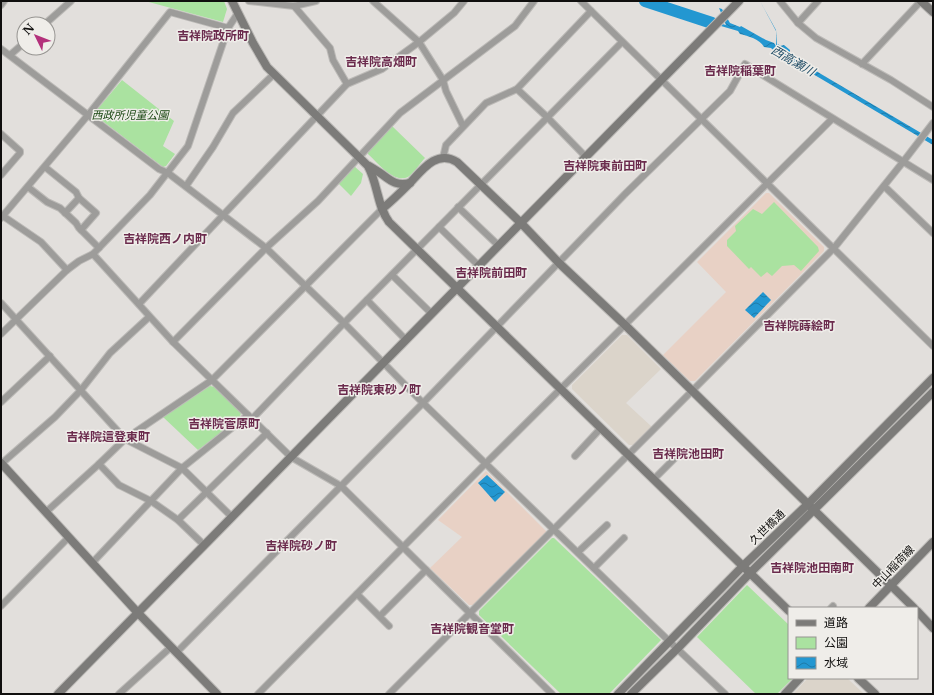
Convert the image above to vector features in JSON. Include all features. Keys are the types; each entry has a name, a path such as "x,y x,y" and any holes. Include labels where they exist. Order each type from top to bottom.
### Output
{"street":[{"path":"1,5 4,1"},
{"path":"54,16 71,1"},
{"path":"232,1 262,59 273,74 360,156 368,166 374,180 382,209 390,222 788,610"},
{"path":"248,1 294,6 316,1"},
{"path":"373,1 419,42 443,80 446,91 463,126"},
{"path":"139,304 318,116 346,84 382,69 419,42 454,13 464,1"},
{"path":"173,342 266,248 318,201 400,113 515,26 534,1"},
{"path":"581,1 933,346"},
{"path":"780,1 798,22 816,38 933,106"},
{"path":"798,22 818,1"},
{"path":"862,64 921,1 933,12"},
{"path":"58,694 737,2"},
{"path":"294,6 330,48 333,60 346,84"},
{"path":"443,158 446,145 486,103 517,89 591,11"},
{"path":"4,215 88,115 170,12 228,28"},
{"path":"1,334 67,270 79,261 93,254 99,248 150,195 188,146 228,28 238,13"},
{"path":"93,562 182,468 250,417 622,42"},
{"path":"1,49 159,168 186,186 266,248 725,694"},
{"path":"10,55 16,50"},
{"path":"119,694 174,650 424,403 700,119 730,91 744,64 933,180"},
{"path":"186,186 213,147 233,113 273,74"},
{"path":"517,89 586,157"},
{"path":"258,694 486,463 832,118"},
{"path":"388,694 834,248 933,123"},
{"path":"1,134 20,151 20,153 1,175"},
{"path":"46,512 125,439 212,380 430,162 443,158 449,158 457,162 521,223 559,263 625,325 913,607"},
{"path":"368,166 383,174 390,181 396,184 410,183"},
{"path":"45,167 76,192 79,198 96,213 81,230"},
{"path":"884,186 933,233"},
{"path":"28,187 47,202 60,208 99,248"},
{"path":"65,213 79,198"},
{"path":"1,206 4,215 41,242 67,270"},
{"path":"458,207 499,246"},
{"path":"439,227 479,266"},
{"path":"93,254 173,342 291,457 340,486 552,694"},
{"path":"392,275 432,314"},
{"path":"367,300 406,340"},
{"path":"1,303 125,439 182,468 232,517"},
{"path":"149,317 110,353 81,390 54,417 1,463 138,612 217,694"},
{"path":"1,402 50,356"},
{"name":"久世橋通","path":"618,694 743,566 808,504 933,378"},
{"name":"久世橋通","path":"631,694 677,649 750,573 933,392"},
{"path":"575,456 602,428"},
{"path":"178,520 267,433"},
{"path":"654,479 681,452"},
{"path":"99,464 119,485 151,501 178,520 204,545"},
{"path":"578,552 606,525"},
{"path":"1,606 69,537"},
{"path":"594,568 624,538"},
{"name":"中山稲荷線","path":"870,607 933,542"},
{"path":"380,616 426,570"},
{"path":"357,594 389,626"},
{"path":"918,612 933,628"},
{"path":"785,694 799,679"},
{"path":"859,679 875,694"}],"shaded area":[{"path":"766,193 769,193 824,247 824,251 695,381 690,381 663,355 726,292 697,262"},
{"path":"622,335 627,335 661,369 626,403 652,427 634,445 629,445 572,389 572,385"},
{"path":"486,471 546,531 546,533 473,605 469,605 430,568 462,537 438,520"},
{"path":"807,679 848,679 864,694 793,694"}],"green space":[{"path":"145,1 224,1 227,9 223,22"},
{"name":"西政所児童公園","path":"122,80 174,121 163,146 175,154 166,166 163,167 96,116 95,112"},
{"path":"392,126 425,158 408,177 403,178 392,175 381,167 368,154 368,151"},
{"path":"354,166 363,174 361,183 351,196 338,183"},
{"path":"774,202 818,247 819,251 801,271 794,265 782,266 772,276 767,272 761,277 751,267 749,269 727,246 727,240 736,231 735,226 753,209 762,214"},
{"path":"210,386 215,387 241,412 240,418 198,450 163,417"},
{"path":"552,538 554,538 661,640 609,694 561,694 479,615 479,611"},
{"path":"747,585 788,624 788,679 792,679 777,694 756,694 697,637"}],"water":[{"path":"642,1 647,1 726,25 719,8 722,9 730,23 740,27 741,26 774,43 776,46 776,31 760,1 776,30 777,46 778,44 780,46 784,45 790,50 790,54 821,74 933,140 933,145 796,64 784,60 771,48 764,47 754,38 740,34 738,31 697,19 697,17"},
{"path":"763,292 771,300 754,318 745,310"},
{"path":"487,475 505,492 495,502 478,483"}],"waterway":[{"name":"西高瀬川","path":"645,1 712,23"}],"district":[{"name":"吉祥院政所町","path":"213,36"},
{"name":"吉祥院高畑町","path":"381,62"},
{"name":"吉祥院稲葉町","path":"740,71"},
{"name":"吉祥院東前田町","path":"605,166"},
{"name":"吉祥院西ノ内町","path":"165,239"},
{"name":"吉祥院前田町","path":"491,273"},
{"name":"吉祥院蒔絵町","path":"799,326"},
{"name":"吉祥院東砂ノ町","path":"379,390"},
{"name":"吉祥院菅原町","path":"224,424"},
{"name":"吉祥院這登東町","path":"108,437"},
{"name":"吉祥院池田町","path":"688,454"},
{"name":"吉祥院砂ノ町","path":"301,546"},
{"name":"吉祥院池田南町","path":"812,568"},
{"name":"吉祥院観音堂町","path":"472,629"}]}
